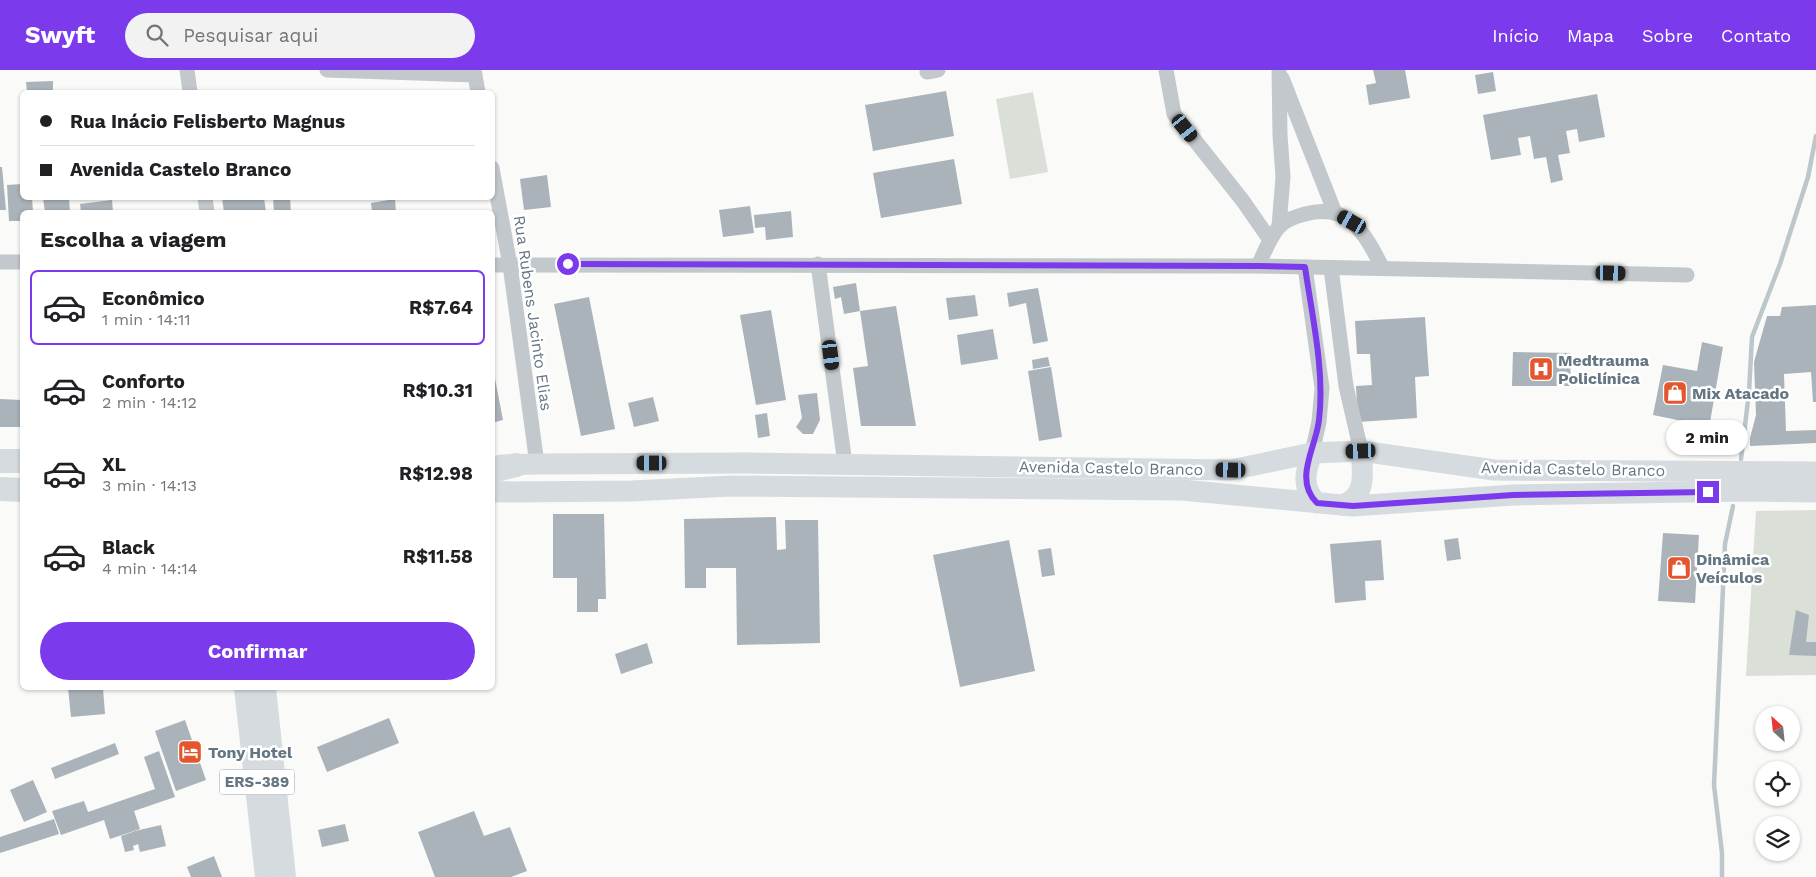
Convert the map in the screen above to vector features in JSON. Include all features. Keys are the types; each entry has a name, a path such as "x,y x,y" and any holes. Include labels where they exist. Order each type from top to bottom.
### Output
{"main road":[{"name":"Avenida Castelo Branco","path":"495,465 845,464 1231,470 1312,453 1361,451 1494,470 1816,472"},
{"path":"1342,505 1351,502 1361,488 1361,451"},
{"path":"1312,453 1305,481 1307,490 1317,503"},
{"path":"0,461 20,461"},
{"path":"495,471 526,464"},
{"name":"Avenida Castelo Branco","path":"495,492 632,491 731,486 1182,490 1342,505 1513,495 1816,492"},
{"path":"0,489 20,490"},
{"name":"ERS-389","path":"246,690 267,877"},
{"name":"ERS-389","path":"264,690 284,877"}],"street":[{"path":"187,70 190,90"},
{"path":"327,70 475,72 478,90"},
{"path":"1166,70 1174,114 1243,201 1270,240"},
{"path":"1279,70 1335,213"},
{"path":"1279,70 1283,176 1279,226"},
{"name":"Rua Rubens Jacinto Elias","path":"495,184 510,265 526,464"},
{"path":"1258,266 1279,226 1292,217 1315,211 1335,213 1352,222 1365,234 1382,268"},
{"path":"0,262 20,262"},
{"path":"818,264 845,464"},
{"path":"495,265 1258,266 1688,275"},
{"path":"1305,267 1322,388 1319,422 1312,453"},
{"path":"1330,268 1346,386 1361,451"},
{"path":"1322,388 1346,386"}],"shaded area":[{"path":"1033,92 1048,172 1010,179 996,99"},
{"path":"1816,510 1816,675 1746,676 1756,511"}],"building":[{"path":"1373,70 1405,70 1410,98 1369,105 1366,85 1376,83"},
{"path":"1493,72 1496,91 1478,94 1475,75"},
{"path":"53,81 53,90 27,90 26,82"},
{"path":"946,91 954,136 873,151 865,105"},
{"path":"1597,94 1605,137 1579,142 1577,129 1566,131 1570,153 1558,155 1563,180 1551,183 1546,157 1534,159 1530,136 1518,138 1521,155 1491,160 1483,115"},
{"path":"954,159 962,204 881,218 873,173"},
{"path":"0,167 2,167 6,210 0,210"},
{"path":"547,175 551,207 524,210 520,179"},
{"path":"20,184 20,200 32,200 33,210 20,210 20,221 9,221 7,185"},
{"path":"43,200 69,200 70,210 45,210"},
{"path":"112,200 113,210 81,210 80,204"},
{"path":"222,200 264,200 266,210 224,210"},
{"path":"273,200 290,200 291,210 274,210"},
{"path":"395,200 396,210 372,210 371,203"},
{"path":"750,206 754,233 723,237 719,210"},
{"path":"791,211 793,237 766,240 765,227 755,228 754,215"},
{"path":"856,283 860,311 844,314 841,297 835,299 833,287"},
{"path":"1038,288 1048,341 1033,344 1026,303 1009,307 1007,293"},
{"path":"975,295 978,316 949,320 946,298"},
{"path":"589,297 615,429 581,436 554,304"},
{"path":"1816,305 1816,402 1813,402 1811,372 1784,374 1786,431 1816,430 1816,443 1750,446 1750,438 1756,415 1754,362 1767,316 1780,316 1782,307"},
{"path":"896,306 916,426 861,426 853,368 868,366 860,311"},
{"path":"771,310 786,400 756,405 740,315"},
{"path":"1425,317 1429,376 1415,377 1417,418 1358,422 1356,386 1372,385 1370,354 1357,354 1355,321"},
{"path":"993,329 998,359 961,365 957,335"},
{"path":"1702,342 1723,347 1709,428 1653,415 1663,365 1697,371"},
{"name":"Medtrauma Policlínica","path":"1513,352 1571,353 1570,386 1512,386"},
{"path":"1048,357 1050,366 1033,369 1032,360"},
{"path":"1051,367 1062,437 1039,441 1028,371"},
{"path":"495,379 503,420 495,422"},
{"path":"817,393 820,420 813,434 803,434 796,427 802,418 798,395"},
{"path":"653,397 659,421 634,427 628,403"},
{"path":"0,399 20,400 20,427 0,427"},
{"path":"767,413 770,436 758,438 755,415"},
{"path":"553,514 604,514 606,599 598,599 598,612 577,612 577,578 553,578"},
{"path":"776,517 777,550 786,549 785,520 818,520 820,643 737,645 736,568 706,568 706,588 685,588 684,519"},
{"name":"Dinâmica Veículos","path":"1663,533 1699,535 1695,603 1658,601"},
{"path":"1458,538 1461,559 1447,561 1444,540"},
{"path":"1009,540 1035,671 960,687 933,555"},
{"path":"1381,540 1384,580 1365,581 1366,600 1335,603 1330,544"},
{"path":"1051,548 1055,575 1042,577 1038,550"},
{"path":"1796,610 1809,615 1806,642 1816,642 1816,656 1789,655"},
{"path":"647,643 653,663 621,674 615,654"},
{"path":"68,690 103,690 105,714 71,717"},
{"path":"389,718 399,743 327,772 317,747"},
{"path":"185,720 206,780 176,791 155,731"},
{"path":"115,743 119,754 55,779 51,768"},
{"path":"159,751 175,797 134,811 140,829 110,839 104,820 61,835 52,811 84,801 88,812 155,789 144,757"},
{"path":"33,780 47,812 24,822 10,790"},
{"path":"474,811 484,836 510,827 527,871 511,877 435,877 418,832"},
{"path":"54,819 59,834 0,853 0,837"},
{"path":"345,824 349,841 322,847 318,830"},
{"path":"161,825 166,846 140,852 138,844 133,846 134,850 125,852 121,836"},
{"path":"214,856 222,877 191,877 187,867"}],"waterway":[{"path":"1741,459 1749,392 1752,337 1780,264 1808,177 1816,136"},
{"path":"1722,877 1722,853 1714,785 1725,544 1733,506"}],"place":[{"name":"Medtrauma Policlínica","path":"1541,369"},
{"name":"Mix Atacado","path":"1675,393"},
{"name":"Dinâmica Veículos","path":"1679,568"},
{"name":"Tony Hotel","path":"190,752"}],"route":[{"path":"568,264 1305,267 1322,388 1319,422 1305,481 1307,490 1317,503 1353,506 1513,495 1708,492"}]}
